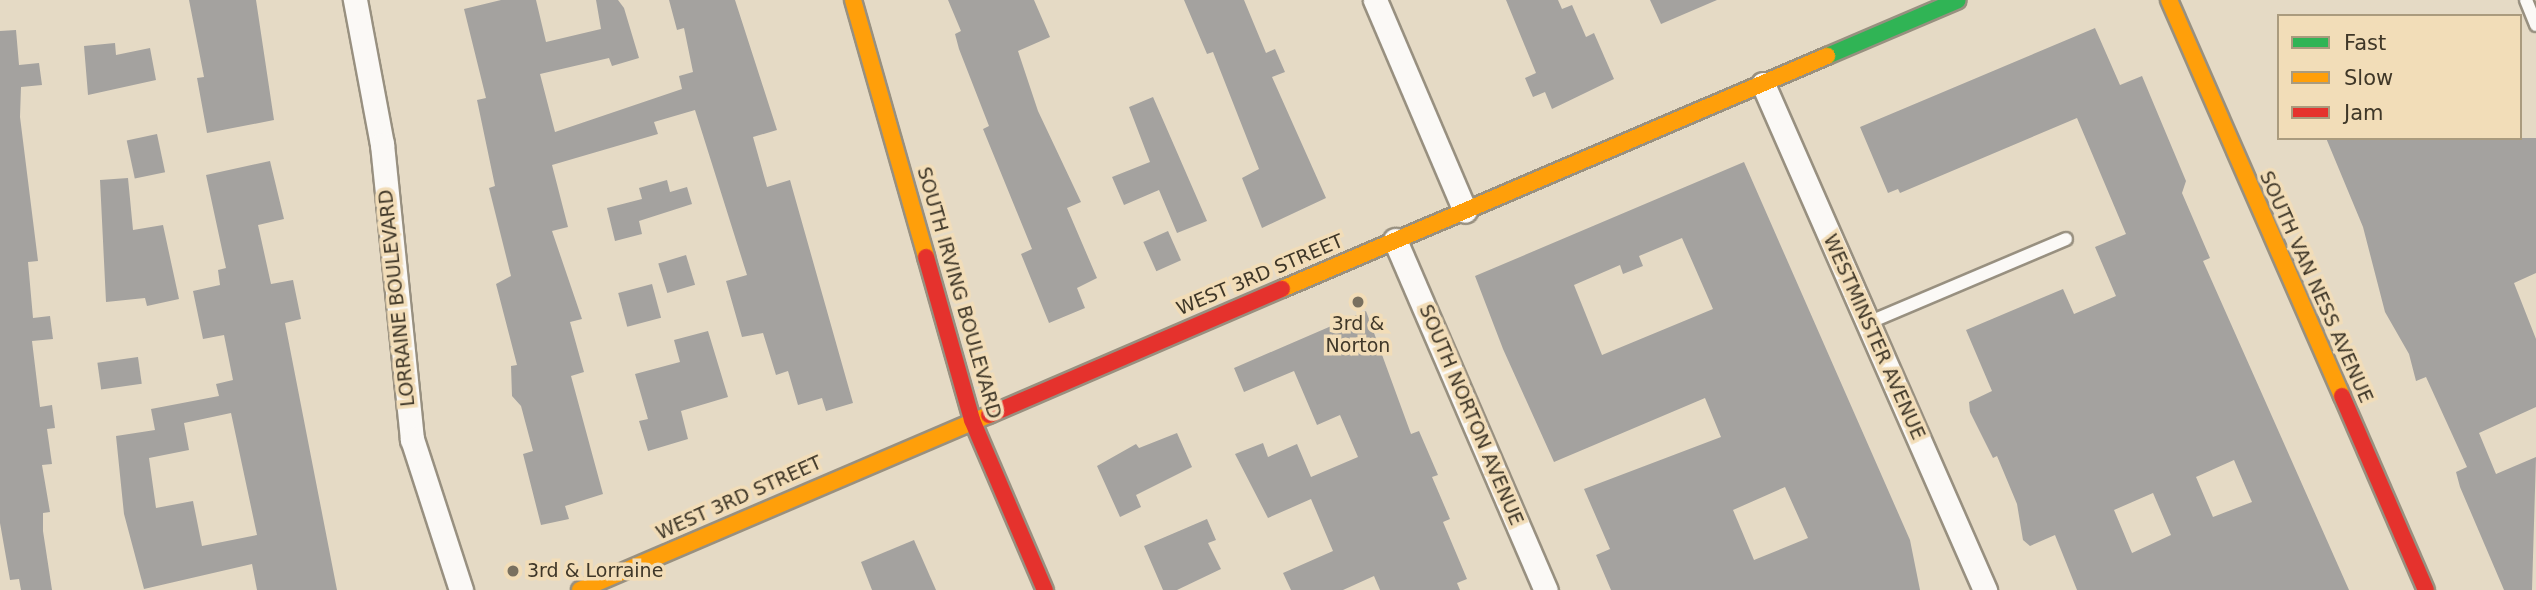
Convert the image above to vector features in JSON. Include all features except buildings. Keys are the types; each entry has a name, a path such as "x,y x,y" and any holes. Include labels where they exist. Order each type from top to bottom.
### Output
{"main road":[{"name":"SOUTH IRVING BOULEVARD","path":"853,0 972,420 1045,590"},
{"name":"WEST 3RD STREET","path":"580,590 1958,0"},
{"name":"SOUTH VAN NESS AVENUE","path":"2169,0 2426,590"}],"street":[{"name":"LORRAINE BOULEVARD","path":"355,0 382,144 412,439 461,590"},
{"path":"1375,0 1465,211"},
{"name":"WESTMINSTER AVENUE","path":"1763,84 1985,590"},
{"name":"SOUTH NORTON AVENUE","path":"1395,240 1546,590"}],"lane":[{"path":"2526,0 2536,25"},
{"path":"1868,323 2066,239"}],"traffic: fast":[{"path":"1827,56 1958,0"}],"traffic: slow":[{"path":"853,0 926,257"},
{"path":"2169,0 2342,396"},
{"path":"1282,289 1827,56"},
{"path":"580,590 989,415"}],"traffic: jam":[{"path":"926,257 972,420 1045,590"},
{"path":"989,415 1282,289"},
{"path":"2342,396 2426,590"}],"place":[{"name":"3rd & Norton","path":"1358,302"},
{"name":"3rd & Lorraine","path":"513,571"}]}
